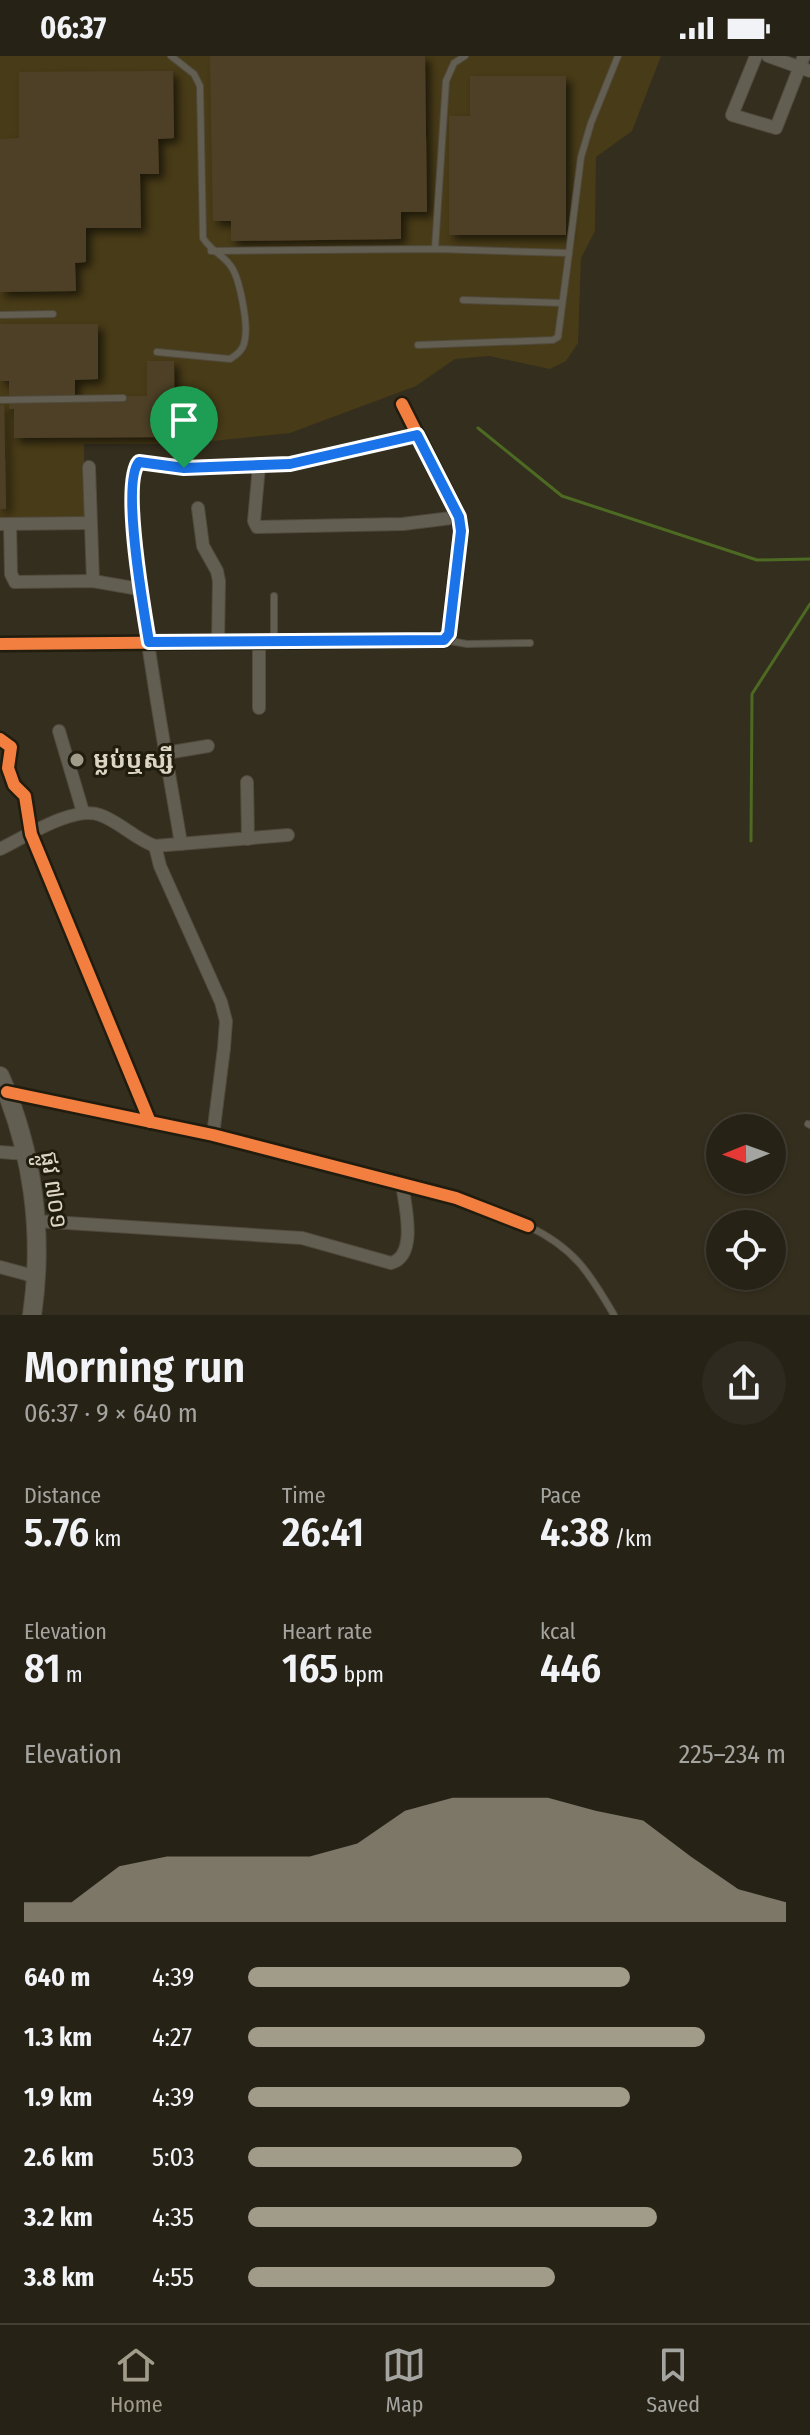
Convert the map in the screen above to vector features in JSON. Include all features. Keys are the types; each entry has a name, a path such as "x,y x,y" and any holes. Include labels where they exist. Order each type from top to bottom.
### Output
{"main road":[{"name":"ផ្លូវ ៧០១","path":"4,1084 26,1154 36,1221 37,1315"}],"street":[{"path":"756,56 732,115 776,128 804,65 768,56"},
{"path":"0,644 444,640 449,634 461,531 459,517 402,404"},
{"path":"181,844 139,589 132,496 135,467 139,462 184,468 290,464 417,435"},
{"path":"259,466 254,521 257,527 403,524 459,517"},
{"path":"89,467 93,581"},
{"path":"198,508 203,546 219,581 218,643"},
{"path":"90,523 5,524 12,580 93,581 139,589"},
{"path":"259,643 259,708"},
{"path":"59,731 83,812"},
{"path":"0,739 11,747 8,768 14,785 25,796 31,834 150,1122"},
{"path":"166,753 208,746"},
{"path":"247,782 248,839"},
{"path":"0,849 78,812 102,815 135,838 155,846 288,835"},
{"path":"155,846 160,866 221,1002 226,1021 213,1135"},
{"path":"4,1084 456,1198 528,1226"},
{"path":"0,1152 26,1154"},
{"path":"36,1221 302,1238 391,1263 399,1261 404,1255 407,1236 402,1184"},
{"path":"0,1267 37,1277"}],"lane":[{"path":"157,352 230,359 240,352 245,339 239,279 229,262 211,251 203,238 200,86 194,74 171,56"},
{"path":"435,249 446,81 454,63 465,56"},
{"path":"418,345 553,340 558,337 581,157 618,56"},
{"path":"211,251 435,249 569,253"},
{"path":"463,300 562,303"},
{"path":"0,315 53,314"},
{"path":"0,400 123,398"},
{"path":"274,596 274,643"},
{"path":"444,640 467,644 530,643"},
{"path":"528,1226 548,1235 572,1252 614,1315"}],"shaded area":[{"path":"0,56 661,56 632,131 596,157 595,231 581,258 578,343 566,361 550,369 489,356 455,359 416,386 290,433 184,444 84,444 85,517 0,517"}],"building":[{"path":"210,56 425,56 427,212 401,212 401,239 231,241 231,221 213,221"},
{"path":"173,71 174,138 158,139 159,174 140,174 141,228 86,228 86,262 75,263 76,291 0,292 0,139 19,138 19,72"},
{"path":"470,76 566,76 566,235 449,235 449,116 470,116"},
{"path":"0,324 98,324 98,379 75,380 75,397 147,396 147,361 174,361 175,437 14,438 14,409 9,409 9,381 0,381"},
{"path":"0,405 4,405 6,509 0,509"}],"waterway":[{"path":"478,428 562,496 757,560 810,559"},
{"path":"751,841 752,694 810,604"}],"cycle path":[{"path":"0,644 444,640 449,634 461,531 459,517 402,404"},
{"path":"0,739 11,747 8,768 14,785 25,796 31,834 150,1122"},
{"path":"7,1092 213,1135 456,1198 528,1226"}],"place":[{"name":"ម្លប់ឬស្សី","path":"77,760"}],"route":[{"path":"417,435 459,517 461,531 449,634 444,640 436,642 149,642 139,589 132,496 135,467 139,462 146,462 184,468 290,464 417,435"}]}
